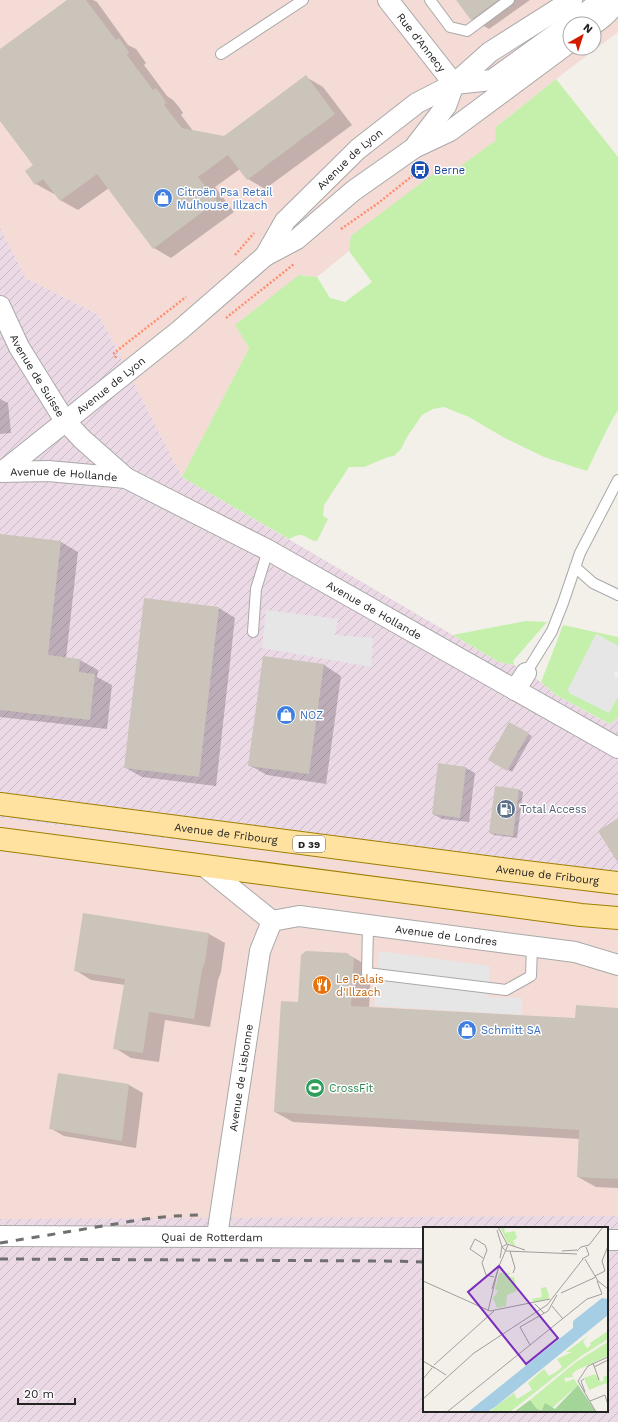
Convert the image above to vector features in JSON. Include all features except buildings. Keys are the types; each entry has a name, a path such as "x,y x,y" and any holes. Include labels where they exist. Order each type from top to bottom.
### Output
{"main road":[{"name":"Avenue de Fribourg","path":"0,804 618,883"},
{"path":"0,839 581,915 618,918"}],"street":[{"name":"Rue d'Annecy","path":"388,0 454,84"},
{"name":"Avenue de Lyon","path":"265,256 285,221 358,150 417,103 454,84 490,52 572,0"},
{"name":"Avenue de Lyon","path":"454,84 492,80 603,0"},
{"path":"602,19 614,6 617,0"},
{"name":"Avenue de Lyon","path":"66,421 180,330 265,256 297,239 353,191 414,148 450,131 562,48"},
{"name":"Avenue de Lyon","path":"414,148 446,106 454,84"},
{"name":"Avenue de Suisse","path":"0,306 20,347 66,421"},
{"name":"Avenue de Hollande","path":"1,472 66,421 82,439 126,478 268,550 618,748"},
{"name":"Avenue de Hollande","path":"1,472 48,471 126,478"},
{"path":"515,690 526,673"},
{"path":"204,866 272,921"},
{"name":"Avenue de Londres","path":"272,921 299,916 575,952 618,965"},
{"name":"Avenue de Lisbonne","path":"217,1236 260,951 272,921"},
{"name":"Quai de Rotterdam","path":"0,1236 423,1238"}],"lane":[{"path":"221,54 303,0"},
{"path":"430,0 450,27 468,31 509,0"},
{"path":"526,673 552,631 580,553 618,480"},
{"path":"252,632 256,589 268,550"},
{"path":"575,567 593,583 618,596"},
{"path":"368,925 367,973 506,990 531,976 532,946"}],"shaded area":[{"path":"0,0 618,0 618,32 602,44 602,16 562,16 562,56 586,56 496,127 496,141 455,170 351,236 349,251 317,277 301,275 236,326 249,348 182,477 99,315 26,278 0,228"},
{"path":"0,228 26,278 99,315 182,477 499,662 514,665 541,682 556,695 609,724 618,717 618,894 0,818"},
{"path":"266,610 338,619 335,635 373,638 371,667 262,648"},
{"path":"596,634 618,646 618,671 615,672 614,675 618,678 618,696 609,713 569,693 568,689"},
{"path":"0,818 618,894 618,1218 0,1223"},
{"path":"379,951 490,966 488,997 522,998 522,1015 374,1006"},
{"path":"618,1216 618,1422 0,1422 0,1219"}],"green space":[{"path":"556,79 618,157 618,410 587,471 544,457 503,437 469,417 444,407 433,409 422,415 407,437 401,449 394,456 364,467 349,467 324,505 323,516 328,519 317,541 301,535 289,539 182,477 249,348 235,325 299,275 317,277 330,298 345,302 372,282 349,251 351,236 442,167 455,170 495,141 496,127"},
{"path":"526,621 547,622 513,661 514,665 499,662 453,635"},
{"path":"563,625 618,637 618,646 596,634 609,713 618,696 618,717 610,724 556,695 541,682"}],"railway":[{"path":"0,1243 145,1219 198,1215"},
{"path":"0,1259 423,1262"}],"place":[{"name":"Berne","path":"420,170"},
{"name":"Citroën Psa Retail Mulhouse Illzach","path":"163,198"},
{"name":"NOZ","path":"286,715"},
{"name":"Total Access","path":"506,809"},
{"name":"Le Palais d'Illzach","path":"322,985"},
{"name":"Schmitt SA","path":"467,1030"},
{"name":"CrossFit","path":"315,1088"}]}
